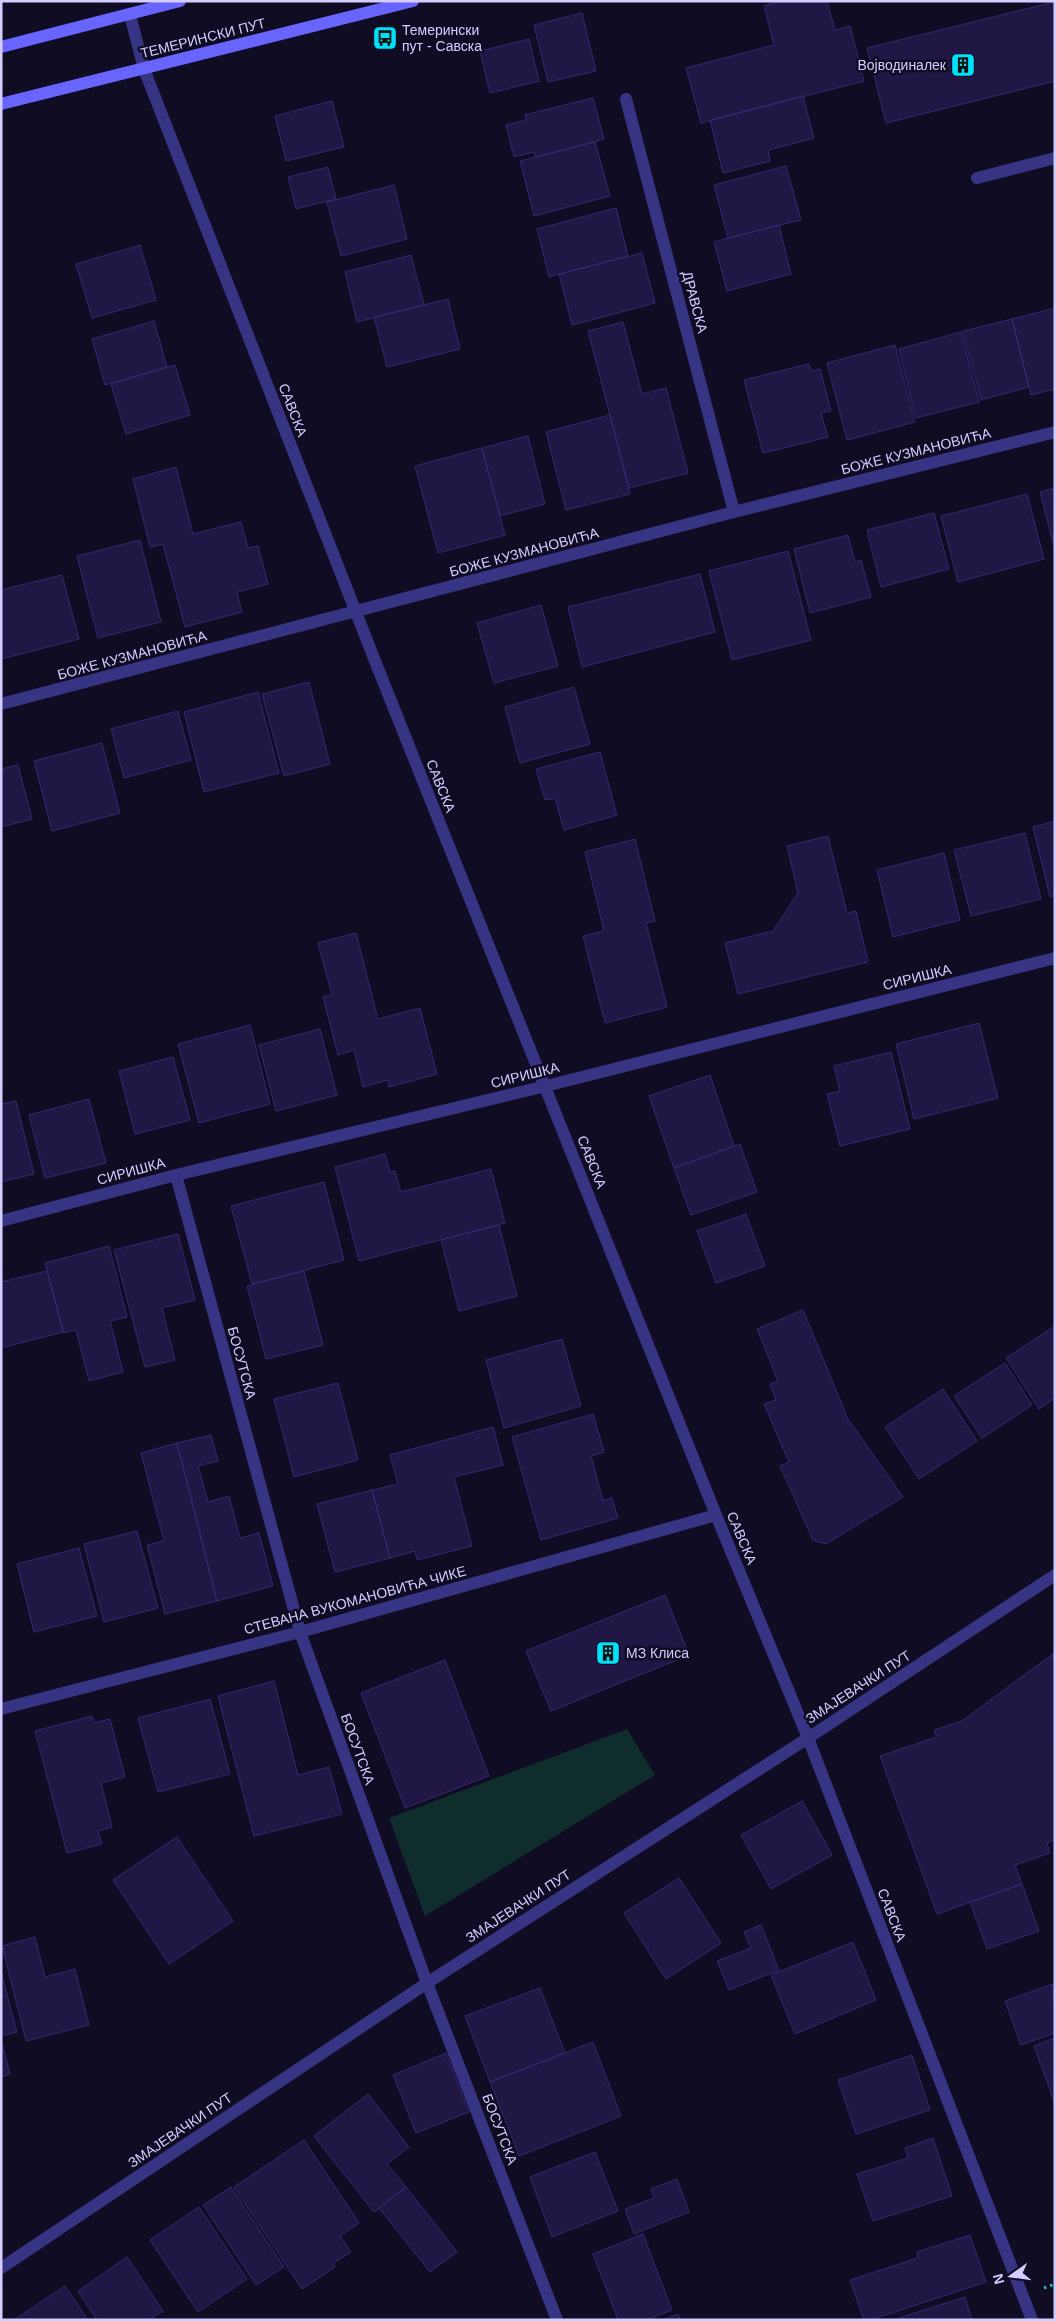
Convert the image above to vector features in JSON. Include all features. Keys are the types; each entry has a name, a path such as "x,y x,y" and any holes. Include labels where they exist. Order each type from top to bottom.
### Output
{"main road":[{"path":"1,47 180,1"},
{"name":"ТЕМЕРИНСКИ ПУТ","path":"1,104 412,1"}],"street":[{"name":"САВСКА","path":"130,15 144,69 356,613 716,1515 808,1738 1032,2320"},
{"name":"ДРАВСКА","path":"626,99 734,512"},
{"path":"977,178 1055,158"},
{"name":"БОЖЕ КУЗМАНОВИЋА","path":"1,704 356,613 734,512 1055,432"},
{"name":"СИРИШКА","path":"1,1221 176,1175 546,1086 1055,958"},
{"name":"БОСУТСКА","path":"176,1175 300,1632 427,1983 557,2320"},
{"name":"СТЕВАНА ВУКОМАНОВИЋА ЧИКЕ","path":"1,1709 300,1632 716,1515"},
{"name":"ЗМАЈЕВАЧКИ ПУТ","path":"1,2268 427,1983 808,1738 1055,1575"}],"green space":[{"path":"627,1729 655,1775 425,1916 389,1818"}],"building":[{"path":"781,1 827,1 835,30 850,26 864,81 701,123 686,68 774,45 764,6"},
{"name":"Војводиналек","path":"1054,2 1055,81 886,123 867,48"},
{"path":"582,13 596,71 548,82 534,25"},
{"path":"529,39 539,81 490,93 480,51"},
{"path":"803,96 814,138 768,150 770,161 723,173 710,120"},
{"path":"593,98 604,139 536,157 534,152 514,157 506,125 526,120 525,115"},
{"path":"332,101 344,147 286,161 275,116"},
{"path":"595,142 610,196 534,216 520,161"},
{"path":"786,166 801,220 728,238 714,185"},
{"path":"328,167 336,199 296,209 288,177"},
{"path":"394,185 407,239 341,256 327,202"},
{"path":"616,208 628,256 549,277 537,229"},
{"path":"779,225 791,274 727,291 714,242"},
{"path":"140,245 156,300 92,318 76,264"},
{"path":"642,253 655,303 572,325 559,274"},
{"path":"411,255 424,305 357,322 345,272"},
{"path":"448,299 460,349 387,367 374,317"},
{"path":"1055,308 1055,389 1031,395 1012,319"},
{"path":"1012,319 1029,387 981,400 963,331"},
{"path":"154,321 167,367 105,385 92,339"},
{"path":"623,322 642,394 666,388 688,473 629,488 588,331"},
{"path":"961,332 979,402 916,418 899,349"},
{"path":"895,345 915,422 847,440 827,363"},
{"path":"809,364 811,371 820,369 831,411 821,413 828,437 763,453 744,380"},
{"path":"175,365 190,415 126,434 111,384"},
{"path":"610,415 630,494 566,510 546,432"},
{"path":"528,436 545,504 500,516 482,448"},
{"path":"482,448 505,535 438,553 415,466"},
{"path":"176,467 193,534 241,522 248,548 258,546 268,584 237,592 242,612 185,627 163,544 150,547 133,479"},
{"path":"1055,488 1055,550 1040,492"},
{"path":"1027,494 1044,559 958,582 941,516"},
{"path":"934,513 949,569 881,587 867,530"},
{"path":"848,535 855,562 861,560 871,597 810,613 794,549"},
{"path":"140,540 161,622 98,638 77,556"},
{"path":"788,551 811,640 732,660 709,571"},
{"path":"700,574 715,632 582,667 568,607"},
{"path":"62,575 79,639 1,659 1,590"},
{"path":"541,605 558,666 494,683 477,623"},
{"path":"309,682 330,764 284,776 262,694"},
{"path":"574,687 590,744 520,763 505,707"},
{"path":"258,692 279,773 204,792 184,712"},
{"path":"178,711 191,760 124,778 111,729"},
{"path":"102,743 120,813 52,831 34,761"},
{"path":"600,752 617,815 564,830 555,798 545,800 536,769"},
{"path":"18,765 32,819 1,827 1,769"},
{"path":"1055,821 1055,895 1050,897 1033,827"},
{"path":"1025,833 1041,899 971,916 954,850"},
{"path":"828,836 847,913 856,911 868,962 738,994 725,943 773,931 798,893 787,846"},
{"path":"635,839 655,921 646,923 667,1007 605,1023 583,936 604,931 585,852"},
{"path":"944,853 960,920 893,937 877,870"},
{"path":"356,933 378,1019 420,1008 437,1074 389,1087 388,1080 363,1087 354,1050 338,1055 323,997 332,995 318,943"},
{"path":"979,1023 998,1098 914,1119 896,1044"},
{"path":"250,1025 270,1104 199,1123 178,1044"},
{"path":"320,1029 337,1095 276,1111 259,1045"},
{"path":"891,1052 910,1129 840,1146 827,1094 840,1091 834,1066"},
{"path":"173,1057 190,1120 135,1134 119,1071"},
{"path":"710,1075 734,1146 674,1168 649,1096"},
{"path":"89,1099 106,1163 45,1178 29,1115"},
{"path":"16,1101 34,1174 1,1182 1,1104"},
{"path":"740,1144 757,1192 691,1215 674,1168"},
{"path":"385,1154 390,1172 395,1171 401,1192 491,1169 505,1223 359,1261 335,1167"},
{"path":"324,1182 344,1260 252,1284 231,1206"},
{"path":"746,1214 765,1266 716,1283 697,1231"},
{"path":"499,1225 517,1296 459,1311 441,1240"},
{"path":"178,1234 195,1300 162,1308 175,1360 145,1367 114,1250"},
{"path":"109,1246 127,1317 110,1321 123,1372 89,1381 76,1330 64,1333 45,1263"},
{"path":"47,1271 63,1332 1,1348 1,1282"},
{"path":"304,1271 323,1345 266,1359 247,1286"},
{"path":"803,1310 848,1419 903,1497 826,1544 813,1540 780,1466 789,1462 764,1404 776,1400 770,1384 778,1381 757,1329"},
{"path":"1055,1326 1055,1398 1039,1409 1006,1358"},
{"path":"562,1339 581,1406 504,1428 486,1360"},
{"path":"1005,1363 1032,1405 982,1438 954,1396"},
{"path":"338,1383 358,1460 294,1477 274,1399"},
{"path":"943,1389 977,1441 919,1479 885,1427"},
{"path":"593,1414 604,1452 591,1456 603,1501 612,1498 618,1518 541,1540 512,1437"},
{"path":"493,1427 503,1465 454,1477 472,1546 417,1560 415,1551 390,1558 372,1490 398,1484 390,1455"},
{"path":"211,1435 218,1461 198,1466 208,1502 229,1496 240,1538 259,1533 273,1586 217,1601 177,1443"},
{"path":"177,1443 217,1601 165,1614 147,1545 164,1541 141,1453"},
{"path":"372,1490 390,1558 335,1572 317,1504"},
{"path":"137,1531 158,1608 104,1622 84,1544"},
{"path":"79,1548 97,1616 34,1632 17,1564"},
{"name":"МЗ Клиса","path":"665,1595 689,1655 551,1711 526,1651"},
{"path":"1054,1653 1055,1840 1047,1843 1050,1853 1015,1865 1022,1884 937,1914 880,1756 937,1737 934,1730 962,1721"},
{"path":"445,1660 489,1776 405,1808 361,1693"},
{"path":"274,1681 298,1775 329,1767 342,1814 254,1836 218,1696"},
{"path":"210,1699 230,1774 158,1792 138,1718"},
{"path":"92,1716 94,1723 110,1719 125,1777 101,1783 112,1827 98,1831 102,1844 67,1853 35,1731"},
{"path":"802,1801 832,1855 771,1889 741,1835"},
{"path":"177,1837 233,1921 169,1964 113,1880"},
{"path":"679,1878 721,1943 666,1979 624,1913"},
{"path":"1022,1884 1039,1931 987,1949 970,1902"},
{"path":"761,1925 779,1970 729,1990 717,1961 751,1948 744,1932"},
{"path":"35,1937 45,1977 75,1969 89,2025 26,2041 2,1946"},
{"path":"853,1942 876,2000 795,2034 771,1975"},
{"path":"1,1972 17,2032 1,2036"},
{"path":"1053,1984 1055,2033 1021,2045 1005,2001"},
{"path":"540,1988 565,2053 490,2082 465,2016"},
{"path":"1055,2038 1055,2104 1034,2046"},
{"path":"1,2040 10,2074 1,2077"},
{"path":"593,2042 621,2116 519,2156 490,2082"},
{"path":"446,2053 469,2112 416,2133 393,2075"},
{"path":"912,2055 930,2110 856,2134 838,2080"},
{"path":"368,2094 409,2147 387,2164 406,2187 374,2212 314,2136"},
{"path":"933,2138 952,2196 873,2221 857,2174 908,2158 905,2148"},
{"path":"304,2140 359,2223 340,2236 351,2252 333,2263 335,2267 302,2289 234,2187"},
{"path":"595,2152 618,2211 552,2237 530,2177"},
{"path":"677,2179 689,2212 634,2234 625,2209 654,2198 651,2189"},
{"path":"231,2187 284,2267 256,2285 203,2205"},
{"path":"406,2187 457,2252 430,2272 379,2208"},
{"path":"199,2207 247,2279 198,2312 150,2240"},
{"path":"643,2234 672,2310 646,2320 618,2320 593,2254"},
{"path":"970,2235 986,2282 870,2320 864,2320 850,2280 918,2258 917,2252"},
{"path":"127,2257 163,2311 149,2320 97,2320 78,2291"},
{"path":"65,2286 88,2320 14,2320"},
{"path":"965,2297 972,2320 900,2320 899,2318"},
{"path":"678,2314 680,2320 663,2320"}],"place":[{"name":"Темерински пут - Савска","path":"385,38"},
{"name":"Војводиналек","path":"963,65"},
{"name":"МЗ Клиса","path":"608,1653"}]}
